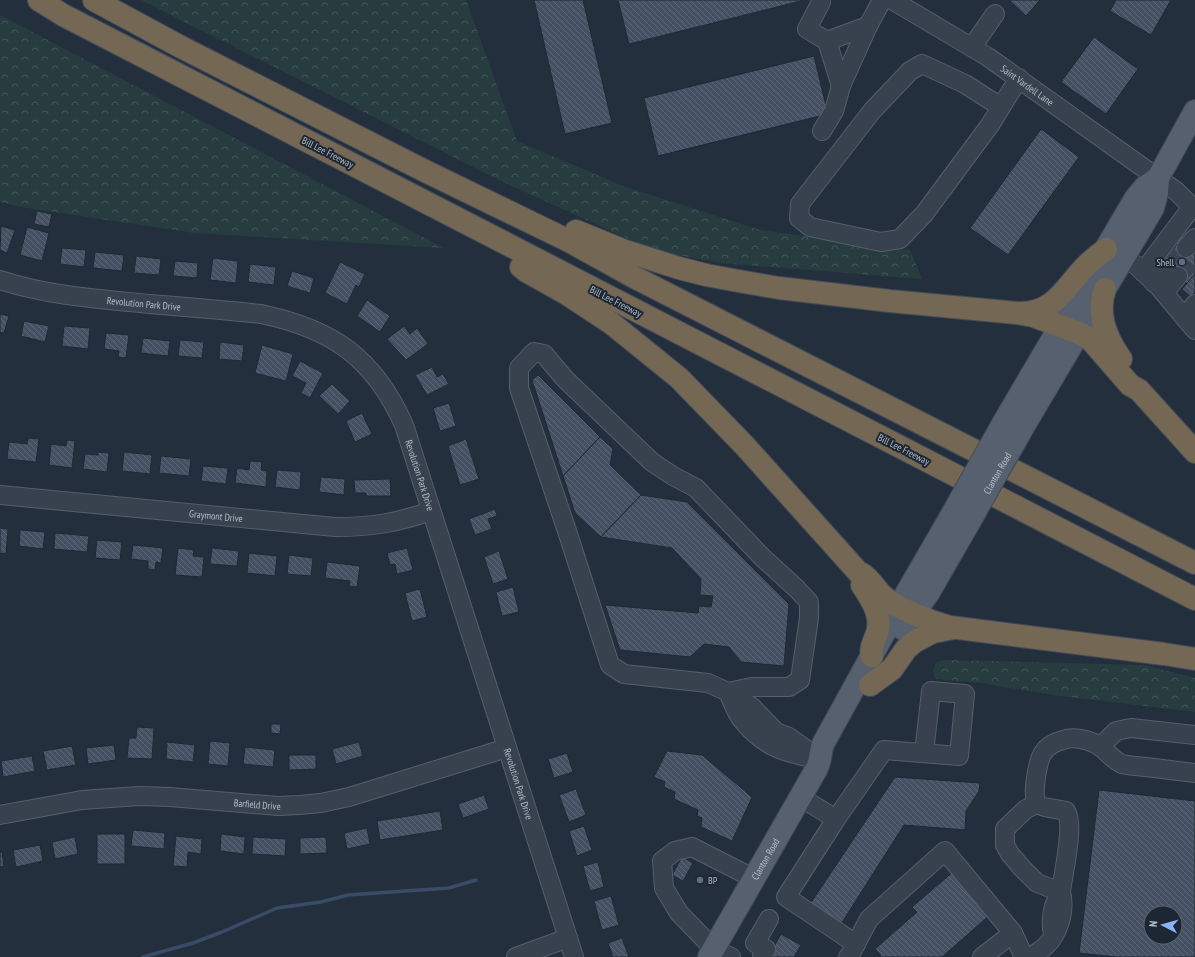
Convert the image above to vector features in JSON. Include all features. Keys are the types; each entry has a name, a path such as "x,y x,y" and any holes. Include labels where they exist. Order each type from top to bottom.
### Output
{"highway":[{"name":"Bill Lee Freeway","path":"39,0 63,15 1195,599"},
{"path":"94,0 181,47 425,171 569,240 689,305 1195,563"},
{"path":"425,171 532,210 576,231 625,251 706,275 779,288 897,302 1017,313 1037,317 1069,329 1092,340 1130,385 1139,390 1195,452"},
{"path":"473,227 526,272 567,294 611,323 680,378 746,446 859,573 864,574 884,598 935,623 956,628 1195,659"},
{"path":"1017,313 1034,311 1054,302 1066,291 1085,267 1114,255"},
{"path":"1105,289 1101,308 1105,329 1116,352 1136,380 1139,390"},
{"path":"859,573 859,579 873,603 878,619 879,627 872,647 872,656"},
{"path":"870,685 892,669 906,649 914,642 933,632 946,628 956,628"}],"main road":[{"name":"Clanton Road","path":"1069,329 1105,289 1114,255 1138,194 1158,178 1195,111"},
{"name":"Clanton Road","path":"718,954 755,879 800,797 821,760 827,756 832,749 870,685 906,610 1069,329 1114,255"},
{"name":"Clanton Road","path":"821,760 823,744 872,656 906,610"}],"street":[{"path":"822,131 834,111 841,86 868,26 882,0"},
{"name":"Saint Vardell Lane","path":"892,0 972,47 1019,78 1158,178 1194,208"},
{"path":"823,1 807,29 827,41 841,86"},
{"path":"972,47 995,14"},
{"path":"827,41 868,26"},
{"path":"1001,106 965,84 922,64 910,71 872,112 800,204 799,218 810,227 881,242 900,239 924,214 990,125 1019,78"},
{"path":"1153,283 1194,208"},
{"path":"1114,255 1136,265 1192,320"},
{"path":"1153,283 1173,272"},
{"name":"Revolution Park Drive","path":"0,280 59,295 261,314 285,319 318,331 339,343 358,358 375,375 389,395 404,425 574,957"},
{"path":"728,692 752,686 789,687 800,680 809,618 809,602 763,558 696,488 672,476 652,462 565,379 544,354 534,352 519,368 519,388 570,537 610,665 624,674 708,683 728,692 741,719 767,744 791,754 821,760"},
{"name":"Graymont Drive","path":"0,495 335,527 361,527 386,524 431,511"},
{"path":"1100,747 1116,731 1130,728 1195,735"},
{"path":"1032,957 1050,941 1061,920 1063,899 1061,892 1070,829 1066,811 1041,807 1034,799 1040,759 1048,747 1064,739 1075,738 1089,741 1100,747 1110,756 1125,764 1195,774"},
{"name":"Barfield Drive","path":"0,815 82,800 139,796 170,797 278,806 321,803 349,796 507,748"},
{"path":"924,753 884,750 786,897 852,950 869,919 945,851 1013,933 1024,957"},
{"path":"800,797 836,820"},
{"path":"1037,804 1026,809 1005,829 1005,845 1010,854 1037,883 1061,892"},
{"path":"718,954 679,913 664,888 662,861 675,851 692,847 755,879"},
{"path":"758,950 769,919"},
{"path":"982,957 1013,933"},
{"path":"516,957 568,938"},
{"path":"738,957 748,938 758,950"}],"green space":[{"path":"141,0 466,0 517,141 623,186 760,230 910,250 922,279 720,263 655,251 501,181"},
{"path":"0,15 444,248 194,233 21,207 0,202"},
{"path":"945,660 1144,665 1195,678 1195,712 1053,695 981,683 937,679 934,676 933,670 936,663"}],"building":[{"path":"534,0 583,0 612,123 565,134"},
{"path":"618,0 801,0 801,1 629,44"},
{"path":"1009,0 1040,0 1026,16"},
{"path":"1116,0 1171,0 1151,35 1110,11"},
{"path":"1094,37 1138,69 1106,114 1061,82"},
{"path":"814,56 828,114 658,156 644,98"},
{"path":"1041,129 1079,157 1008,255 970,228"},
{"path":"37,211 52,214 49,227 34,224"},
{"path":"1,226 15,230 7,253 0,250"},
{"path":"27,227 49,233 42,261 20,255"},
{"path":"1179,242 1195,255 1195,277 1189,285 1162,262"},
{"path":"62,248 86,250 84,267 60,264"},
{"path":"95,252 124,255 122,271 93,268"},
{"path":"136,256 161,259 159,275 134,273"},
{"path":"213,258 238,261 236,283 210,280"},
{"path":"175,261 198,263 197,278 173,276"},
{"path":"340,262 365,274 359,287 356,285 347,304 325,293"},
{"path":"250,264 276,267 274,285 248,282"},
{"path":"292,271 314,278 310,293 287,286"},
{"path":"1195,274 1195,292 1191,297 1182,289"},
{"path":"367,300 390,316 380,332 357,316"},
{"path":"0,314 9,316 4,333 0,332"},
{"path":"24,321 49,326 45,342 21,336"},
{"path":"64,326 90,328 88,349 62,346"},
{"path":"404,326 410,334 417,328 428,344 406,360 387,339"},
{"path":"106,333 129,335 126,358 118,357 119,351 104,349"},
{"path":"143,338 170,341 168,356 141,353"},
{"path":"180,340 204,342 202,358 178,356"},
{"path":"220,342 244,345 242,361 219,359"},
{"path":"262,345 293,354 286,381 255,373"},
{"path":"300,361 323,373 310,398 301,393 306,383 292,376"},
{"path":"432,367 437,377 443,374 449,384 427,395 415,375"},
{"path":"538,375 600,437 563,476 532,380"},
{"path":"332,384 350,401 338,414 319,396"},
{"path":"449,403 456,426 440,431 433,408"},
{"path":"362,413 372,434 355,442 346,421"},
{"path":"600,437 613,449 610,465 641,495 601,537 575,513 563,476"},
{"path":"28,438 39,439 36,462 7,459 9,442 27,444"},
{"path":"466,439 479,479 460,485 448,446"},
{"path":"67,440 75,441 72,468 49,465 51,444 66,446"},
{"path":"98,452 109,453 107,472 83,469 85,454 98,455"},
{"path":"124,452 152,455 150,474 122,471"},
{"path":"161,456 191,459 189,476 159,473"},
{"path":"250,461 262,462 261,470 267,471 266,487 235,483 237,468 249,470"},
{"path":"203,466 228,468 226,484 201,481"},
{"path":"277,470 301,472 300,490 275,487"},
{"path":"321,477 345,479 344,495 319,492"},
{"path":"390,479 391,496 366,496 366,493 355,493 354,480"},
{"path":"641,495 687,502 789,604 784,666 741,662 729,647 704,644 690,657 620,650 605,605 698,613 699,606 711,607 713,596 700,595 701,579 672,548 601,537"},
{"path":"495,509 497,516 488,519 492,529 475,535 469,519"},
{"path":"0,528 8,529 6,554 0,553"},
{"path":"20,530 45,532 43,549 19,546"},
{"path":"55,533 89,536 87,552 54,549"},
{"path":"97,540 122,542 120,560 95,558"},
{"path":"133,545 163,548 161,563 156,562 155,570 148,569 148,561 131,559"},
{"path":"178,548 194,550 193,556 204,557 202,577 175,575"},
{"path":"212,548 239,551 237,566 210,564"},
{"path":"407,548 413,570 397,574 395,564 390,565 387,553"},
{"path":"499,551 508,579 493,584 484,557"},
{"path":"249,553 277,556 275,576 247,573"},
{"path":"289,555 313,558 311,576 287,574"},
{"path":"327,562 360,566 357,587 349,586 350,581 325,578"},
{"path":"513,587 519,612 502,616 496,592"},
{"path":"420,589 427,617 412,621 405,593"},
{"path":"271,724 281,724 280,734 271,733"},
{"path":"137,727 154,728 152,759 127,758 129,738 136,738"},
{"path":"210,741 230,743 228,766 208,764"},
{"path":"167,742 195,745 193,762 166,759"},
{"path":"359,742 363,756 336,764 332,749"},
{"path":"114,745 116,760 88,764 86,748"},
{"path":"72,746 76,765 47,770 43,751"},
{"path":"245,747 275,750 273,767 243,764"},
{"path":"667,751 702,755 752,797 732,841 701,827 702,818 697,816 698,810 674,799 675,792 664,787 665,782 654,777"},
{"path":"567,753 573,772 554,778 548,759"},
{"path":"289,755 316,755 316,769 289,770"},
{"path":"32,756 35,771 3,777 1,761"},
{"path":"895,777 980,783 979,791 966,811 965,830 904,825 841,924 810,904"},
{"path":"576,789 586,815 569,822 559,795"},
{"path":"1099,790 1195,801 1195,957 1116,957 1079,953"},
{"path":"484,795 489,809 463,818 458,804"},
{"path":"440,811 443,830 380,840 377,821"},
{"path":"584,826 592,850 577,856 569,831"},
{"path":"367,828 370,844 347,849 344,833"},
{"path":"133,830 165,833 164,849 131,846"},
{"path":"97,834 125,834 125,864 97,864"},
{"path":"221,834 245,837 244,854 220,851"},
{"path":"176,836 202,839 201,854 188,852 187,867 173,866"},
{"path":"75,837 78,854 55,859 52,842"},
{"path":"253,837 286,839 285,856 252,854"},
{"path":"326,837 327,853 300,854 300,838"},
{"path":"40,845 43,861 16,867 13,850"},
{"path":"0,852 2,852 4,866 0,867"},
{"path":"682,857 693,863 683,881 672,875"},
{"path":"598,862 604,887 590,891 583,866"},
{"path":"954,871 991,914 942,957 878,957 881,955 875,949 917,912 912,907"},
{"path":"611,896 619,925 602,930 594,901"},
{"path":"781,934 801,945 794,957 768,957"},
{"path":"622,938 629,957 613,957 608,943"}],"waterway":[{"path":"143,957 193,943 277,908 321,902 348,895 449,888 476,880"}],"tunnel":[{"path":"1168,268 1186,248"},
{"path":"1178,276 1195,257"}],"place":[{"name":"Shell","path":"1182,262"},
{"name":"BP","path":"700,880"}]}
